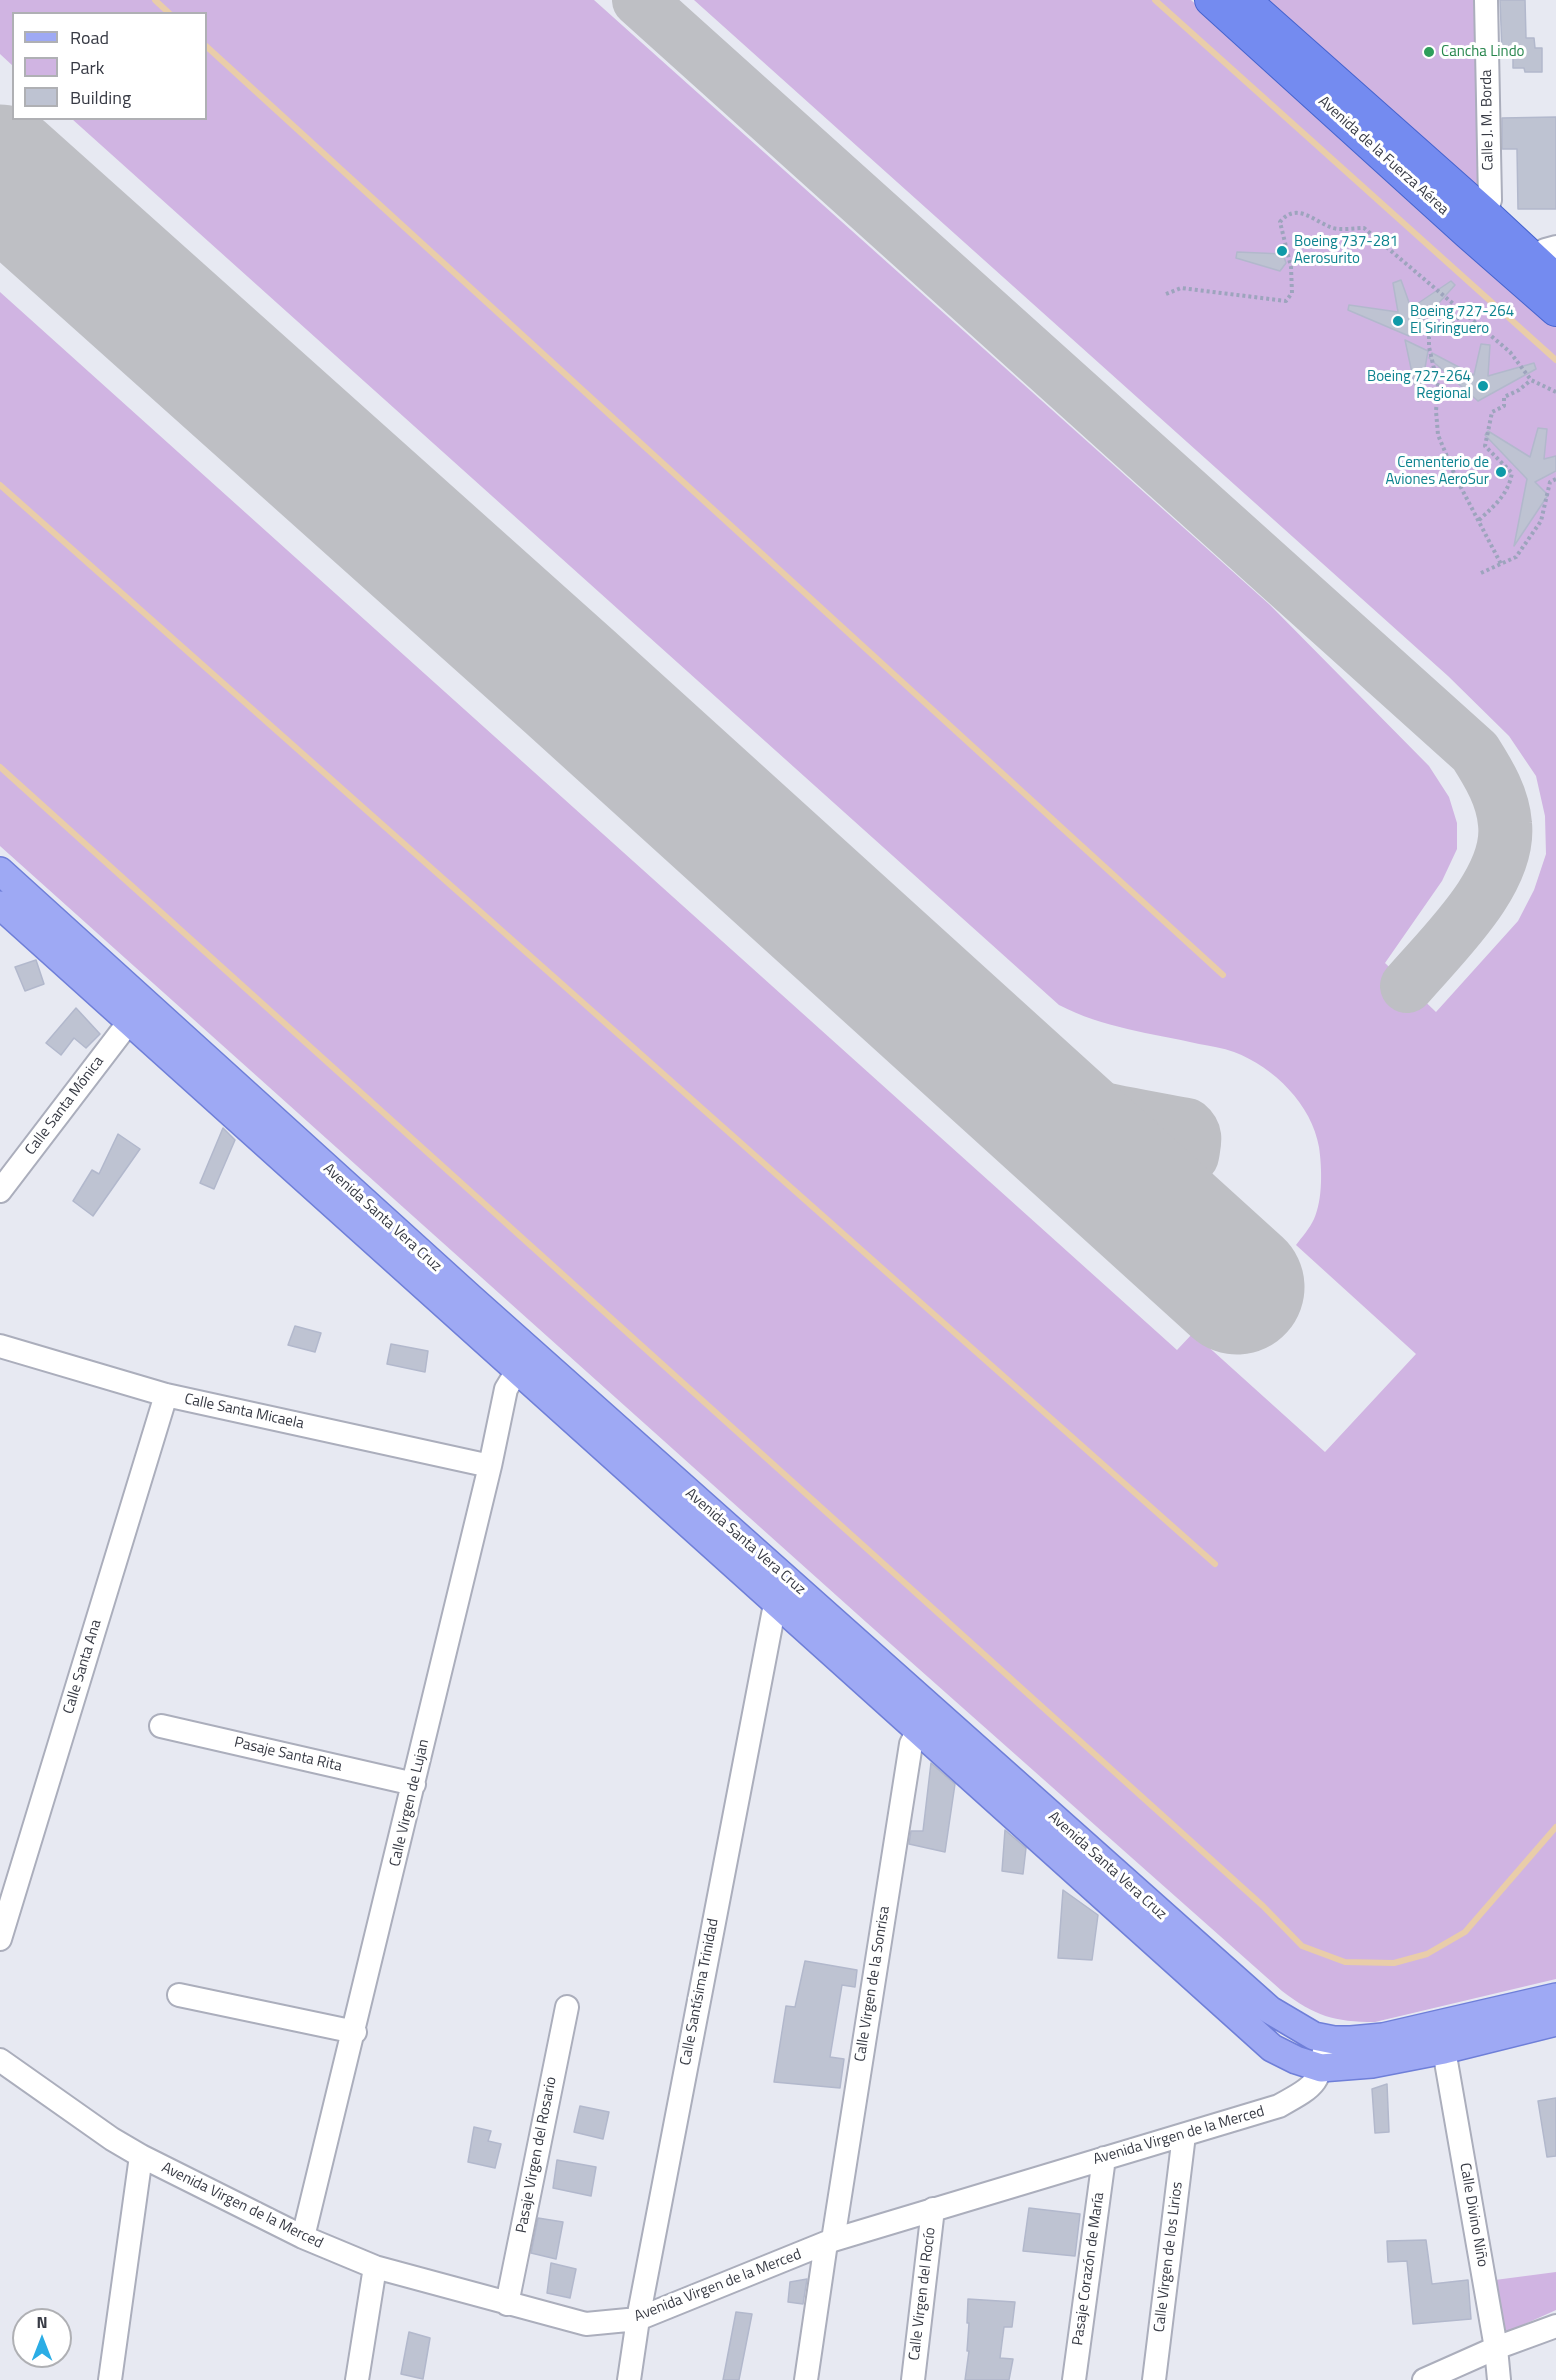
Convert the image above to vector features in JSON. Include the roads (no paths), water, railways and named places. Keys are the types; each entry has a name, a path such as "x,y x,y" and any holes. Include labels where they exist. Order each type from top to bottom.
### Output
{"highway":[{"name":"Avenida de la Fuerza Aérea","path":"1212,0 1477,224 1541,266 1556,310"},
{"name":"Avenida de la Fuerza Aérea","path":"1244,0 1477,224"}],"main road":[{"name":"Avenida Santa Vera Cruz","path":"0,871 447,1276 1120,1879 1270,2010 1314,2036 1351,2040 1383,2037 1556,1997"},
{"name":"Avenida Santa Vera Cruz","path":"0,905 775,1604 1272,2048 1296,2060 1321,2068 1372,2064 1444,2050 1556,2022"}],"street":[{"name":"Calle J. M. Borda","path":"1477,224 1490,200 1486,0"},
{"name":"Calle Santa Mónica","path":"0,1191 129,1022"},
{"name":"Calle Santa Micaela","path":"0,1346 166,1395 490,1466"},
{"name":"Calle Virgen de Lujan","path":"303,2237 355,2032 490,1466 506,1389 517,1371"},
{"name":"Calle Santa Ana","path":"0,1939 166,1395"},
{"name":"Calle Santísima Trinidad","path":"629,2380 638,2319 775,1604"},
{"name":"Pasaje Santa Rita","path":"161,1726 414,1784"},
{"name":"Calle Virgen de la Sonrisa","path":"806,2380 909,1756 918,1730"},
{"path":"178,1995 355,2032"},
{"name":"Pasaje Virgen del Rosario","path":"507,2304 567,2007"},
{"name":"Avenida Virgen de la Merced","path":"0,2060 112,2139 141,2156 303,2237 375,2267 586,2324 638,2319 830,2241 1279,2106 1316,2082 1326,2039"},
{"name":"Calle Divino Niño","path":"1444,2050 1496,2348 1499,2380"},
{"name":"Calle Virgen de los Lirios","path":"1154,2380 1184,2135"},
{"path":"110,2380 141,2156"},
{"name":"Pasaje Corazón de María","path":"1074,2380 1104,2158"},
{"name":"Calle Virgen del Rocío","path":"913,2380 933,2209"},
{"path":"357,2380 375,2267"},
{"path":"1424,2380 1496,2348 1556,2326"}],"waterway":[{"path":"155,0 168,12"},
{"path":"1155,0 1556,360"},
{"path":"207,47 1223,975"},
{"path":"0,485 1215,1564"},
{"path":"0,767 1263,1906 1302,1946 1345,1962 1394,1963 1427,1954 1465,1932 1556,1827"}],"place":[{"name":"Cancha Lindo","path":"1429,52"},
{"name":"Boeing 737-281 Aerosurito","path":"1282,251"},
{"name":"Boeing 727-264 El Siringuero","path":"1398,321"},
{"name":"Boeing 727-264 Regional","path":"1483,386"},
{"name":"Cementerio de Aviones AeroSur","path":"1501,472"}]}
